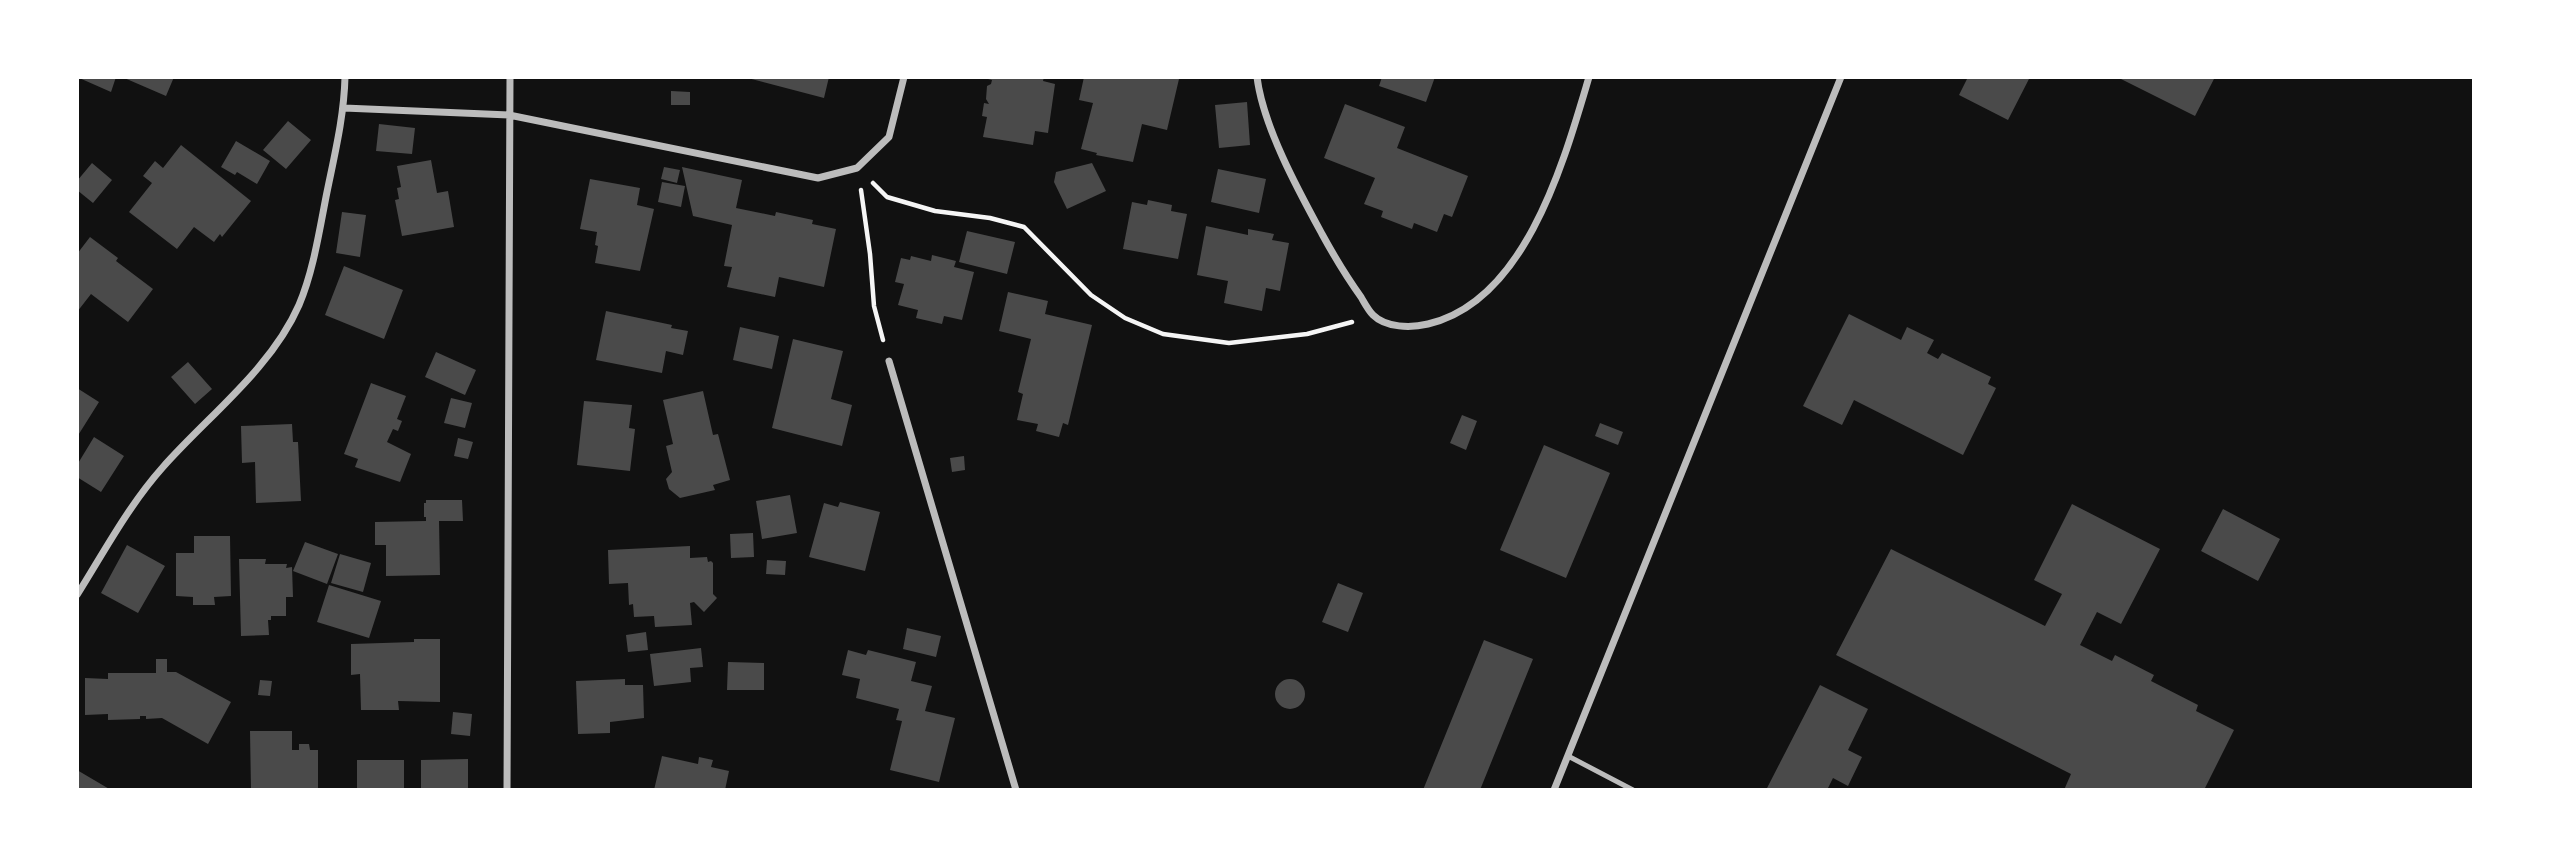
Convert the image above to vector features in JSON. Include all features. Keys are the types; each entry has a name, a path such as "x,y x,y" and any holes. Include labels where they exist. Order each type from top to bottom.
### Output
{"street":[{"path":"77,595 125,518 162,468 226,404 274,346 299,306 316,248 344,108 345,77"},
{"path":"507,790 510,77"},
{"path":"344,108 509,115 818,177 857,168 890,137 904,77"},
{"path":"1257,77 1276,142 1340,268 1373,316 1393,324 1413,327 1446,320 1470,306 1493,286 1530,237 1554,186 1589,77"},
{"path":"1554,790 1837,78"},
{"path":"889,361 1016,790"}],"lane":[{"path":"1568,757 1633,790"}],"path":[{"path":"857,168 887,197 935,211 990,218 1024,227 1091,295 1125,318 1163,334 1229,343 1307,334 1373,316"},
{"path":"857,168 870,254 874,306 889,361"}],"building":[{"path":"77,77 116,77 111,92"},
{"path":"122,77 174,77 166,96"},
{"path":"744,77 829,77 824,98"},
{"path":"980,77 1044,77 1043,81 1055,84 1048,133 1035,131 1033,145 983,137 987,117 982,116 984,103 989,104 986,99 987,86 992,80"},
{"path":"1084,77 1179,79 1167,130 1142,124 1133,162 1096,155 1097,153 1081,149 1093,103 1079,100"},
{"path":"1382,77 1435,77 1426,102 1379,86"},
{"path":"1968,77 2030,77 2008,120 1959,95"},
{"path":"2117,77 2215,77 2195,116"},
{"path":"671,91 690,92 690,105 671,105"},
{"path":"1247,102 1250,145 1219,148 1215,105"},
{"path":"1345,104 1405,127 1397,148 1468,176 1452,217 1444,214 1437,232 1414,223 1412,229 1381,217 1383,211 1364,204 1375,178 1324,158"},
{"path":"288,121 311,140 286,169 263,150"},
{"path":"379,124 415,128 412,154 376,151"},
{"path":"236,141 270,161 257,184 237,172 235,175 221,167"},
{"path":"181,145 251,201 222,237 220,234 214,242 194,227 177,249 129,212 152,183 143,176 155,161 163,168"},
{"path":"431,160 437,193 448,191 454,227 402,236 395,200 399,199 397,188 401,187 397,166"},
{"path":"92,163 112,180 93,203 77,190 77,181"},
{"path":"1092,163 1106,191 1067,209 1054,182 1056,172"},
{"path":"664,167 680,170 677,183 661,179"},
{"path":"682,167 742,180 736,208 775,216 776,212 813,220 812,224 836,229 824,287 779,277 775,297 727,287 732,267 724,266 732,225 693,216"},
{"path":"1218,169 1266,179 1259,213 1211,202"},
{"path":"590,179 640,188 637,205 654,209 640,271 595,263 597,232 580,229"},
{"path":"662,182 685,186 681,207 658,202"},
{"path":"1148,200 1172,205 1171,211 1187,214 1178,259 1123,249 1132,202 1147,205"},
{"path":"342,212 366,215 360,257 336,253"},
{"path":"1206,226 1248,235 1248,229 1274,234 1272,240 1289,243 1280,291 1266,288 1262,311 1224,303 1228,281 1197,275"},
{"path":"967,231 1015,242 1007,274 959,262"},
{"path":"90,237 153,289 128,322 91,294 77,312 77,254"},
{"path":"932,255 956,261 954,267 974,272 962,320 944,316 942,324 916,318 918,310 898,305 904,284 895,282 901,258 910,260 911,256 931,261"},
{"path":"344,266 403,290 384,339 325,315"},
{"path":"1008,292 1048,301 1045,314 1092,325 1068,425 1063,423 1059,437 1036,431 1038,424 1017,420 1023,394 1018,392 1031,339 999,331"},
{"path":"606,311 688,331 683,355 666,351 662,373 596,360"},
{"path":"1849,314 1901,340 1907,327 1934,340 1927,353 1938,359 1942,353 1991,377 1988,384 1996,388 1963,455 1854,400 1842,425 1803,406"},
{"path":"740,327 779,336 772,369 733,360"},
{"path":"793,339 843,351 831,399 852,405 842,446 772,428"},
{"path":"436,352 476,370 465,395 425,377"},
{"path":"188,362 212,389 195,404 171,377"},
{"path":"371,383 406,396 397,419 402,421 398,431 393,429 387,442 411,454 400,482 355,467 358,459 344,454"},
{"path":"77,388 99,402 77,437"},
{"path":"703,391 713,435 718,434 730,480 713,485 715,490 680,498 669,489 666,479 672,472 666,446 673,444 663,400"},
{"path":"451,398 472,403 465,428 444,423"},
{"path":"584,401 632,405 629,428 635,429 630,471 577,465"},
{"path":"1462,415 1477,421 1466,450 1450,443"},
{"path":"1600,423 1623,432 1618,445 1595,436"},
{"path":"292,424 293,442 298,442 301,501 256,503 255,462 242,463 241,426"},
{"path":"94,437 124,456 101,492 77,477 77,465"},
{"path":"458,438 473,442 468,459 454,456"},
{"path":"1544,445 1610,473 1566,578 1500,550"},
{"path":"964,456 965,470 952,472 950,458"},
{"path":"790,495 797,533 762,539 756,501"},
{"path":"426,500 462,500 463,521 439,521 440,575 386,576 386,545 375,545 375,522 426,521"},
{"path":"840,502 880,512 865,571 809,557 824,503 838,507"},
{"path":"2072,504 2160,549 2121,624 2097,612 2080,645 2112,661 2115,655 2154,675 2151,681 2198,705 2196,711 2234,730 2204,790 2064,790 2071,774 1836,655 1891,549 2045,626 2062,594 2034,580"},
{"path":"2223,509 2280,539 2258,581 2201,551"},
{"path":"753,533 754,557 731,558 730,534"},
{"path":"194,536 230,536 231,596 214,597 215,605 193,605 193,597 176,596 176,553 194,553"},
{"path":"305,542 338,554 327,584 293,571"},
{"path":"127,545 165,566 138,613 101,593"},
{"path":"690,546 690,558 707,557 708,562 713,563 713,594 717,598 704,612 694,602 690,603 692,625 655,627 654,616 634,617 633,604 629,605 628,583 609,584 608,550"},
{"path":"340,554 371,563 363,592 331,583"},
{"path":"239,559 266,559 265,564 287,564 286,568 292,567 293,597 286,597 286,616 271,616 271,620 268,620 269,635 241,636"},
{"path":"767,560 786,561 785,575 766,574"},
{"path":"1338,583 1363,593 1348,632 1322,622"},
{"path":"329,585 381,601 369,638 317,622"},
{"path":"907,628 941,636 936,657 903,649"},
{"path":"646,632 648,650 628,652 626,635"},
{"path":"414,639 440,639 440,702 398,701 399,710 361,710 360,674 351,675 351,644 414,642"},
{"path":"1484,640 1533,659 1480,790 1423,790"},
{"path":"701,648 703,667 690,668 691,682 654,686 650,654"},
{"path":"848,650 866,655 868,650 916,662 911,681 932,686 925,711 955,718 939,782 890,770 902,721 896,720 899,709 856,698 860,679 842,675"},
{"path":"156,659 167,659 167,672 176,672 231,702 208,744 162,718 146,719 146,716 140,716 140,719 108,720 108,714 85,715 85,678 108,679 108,673 156,673"},
{"path":"728,662 764,663 764,690 727,690"},
{"path":"625,679 625,685 643,685 644,718 610,722 610,733 578,734 576,681"},
{"path":"1290,679 1301,683 1305,694 1301,705 1290,709 1279,705 1275,694 1279,683"},
{"path":"260,680 272,681 270,696 258,695"},
{"path":"1820,685 1868,709 1848,750 1862,757 1848,786 1833,778 1827,790 1766,790"},
{"path":"453,712 472,714 470,736 451,734"},
{"path":"250,731 292,731 292,750 299,750 299,744 309,744 310,750 318,750 318,790 251,790"},
{"path":"662,756 698,764 699,757 713,760 711,767 729,771 725,790 654,790"},
{"path":"468,759 468,790 421,790 421,760"},
{"path":"357,760 404,760 404,790 357,790"},
{"path":"77,770 111,790 77,790"}]}
